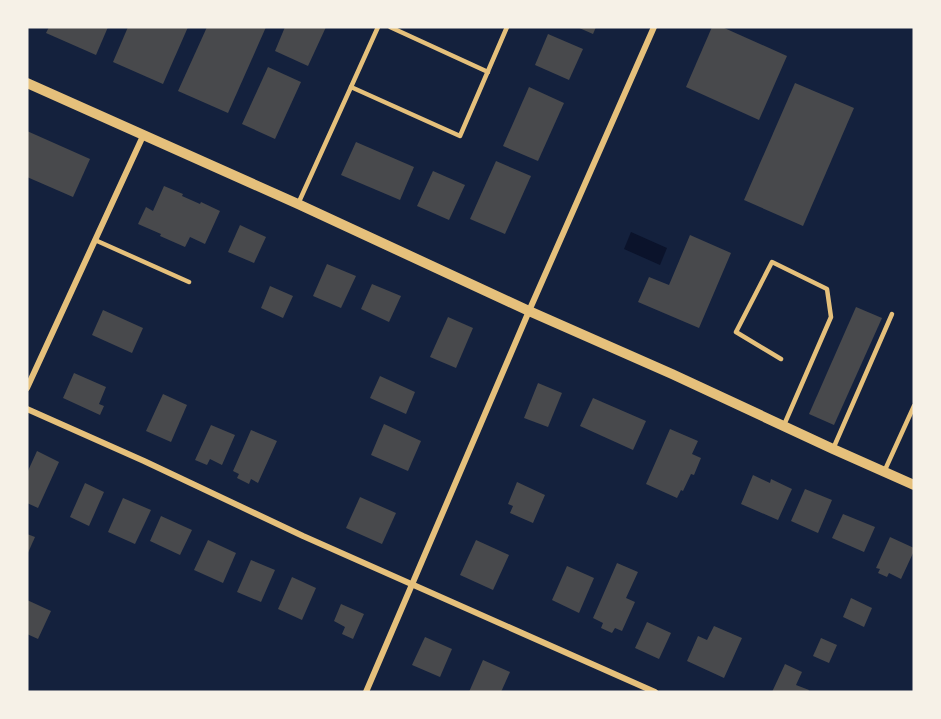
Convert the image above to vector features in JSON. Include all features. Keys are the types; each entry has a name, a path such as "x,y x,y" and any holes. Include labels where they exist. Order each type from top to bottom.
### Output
{"street":[{"path":"366,692 528,311 654,27"},
{"path":"27,83 914,485"},
{"path":"27,388 143,136"},
{"path":"27,409 303,536 655,692"}],"lane":[{"path":"297,204 378,27"},
{"path":"390,27 488,72"},
{"path":"351,87 460,136 507,27"},
{"path":"95,240 189,282"},
{"path":"781,359 736,332 772,261 827,289 831,317 784,426"},
{"path":"833,449 892,314"},
{"path":"884,472 914,406"}],"water":[{"path":"631,232 667,248 660,265 624,249"}],"building":[{"path":"49,27 108,27 96,55 46,33"},
{"path":"128,27 188,27 163,84 113,62"},
{"path":"207,27 266,27 228,113 178,91"},
{"path":"285,27 326,27 308,66 275,51"},
{"path":"577,27 596,27 593,34"},
{"path":"712,27 722,27 787,56 759,120 686,87"},
{"path":"548,34 583,49 569,80 535,65"},
{"path":"268,67 301,82 275,139 242,124"},
{"path":"795,83 854,108 803,226 744,200"},
{"path":"529,87 564,103 538,161 503,146"},
{"path":"27,131 90,159 73,197 27,177"},
{"path":"356,142 414,167 400,200 341,175"},
{"path":"496,161 531,176 505,234 470,219"},
{"path":"433,171 465,185 449,220 417,206"},
{"path":"164,186 220,211 205,244 190,237 185,247 138,224 146,207 153,211"},
{"path":"240,225 266,237 254,263 228,252"},
{"path":"690,235 731,253 699,328 638,302 649,277 669,285"},
{"path":"327,264 356,276 341,308 313,296"},
{"path":"372,284 401,296 389,322 361,309"},
{"path":"270,286 293,296 283,318 261,308"},
{"path":"856,307 882,318 834,425 809,414"},
{"path":"103,310 143,328 132,353 92,335"},
{"path":"448,317 473,328 456,368 430,357"},
{"path":"74,373 106,387 99,404 104,406 100,415 63,398"},
{"path":"380,376 415,392 406,414 370,398"},
{"path":"538,383 562,393 548,427 524,418"},
{"path":"163,394 187,405 171,442 146,431"},
{"path":"593,398 646,421 633,450 580,426"},
{"path":"384,424 421,441 408,471 371,455"},
{"path":"211,425 235,435 222,465 210,459 207,465 195,460"},
{"path":"670,429 698,441 692,454 701,458 694,475 691,474 677,498 646,484"},
{"path":"251,430 277,441 258,483 251,479 249,484 237,478 239,474 233,471"},
{"path":"37,451 59,462 38,508 27,503 27,473"},
{"path":"753,475 770,483 771,479 792,489 778,520 741,504"},
{"path":"517,482 545,495 533,523 510,513 513,506 508,504"},
{"path":"85,483 104,492 89,526 70,517"},
{"path":"805,489 832,500 818,533 791,521"},
{"path":"360,497 396,513 382,544 346,528"},
{"path":"123,498 151,510 135,544 108,532"},
{"path":"843,514 875,527 864,552 832,538"},
{"path":"161,516 192,530 180,555 150,541"},
{"path":"27,534 35,537 27,555"},
{"path":"890,537 914,548 901,579 889,573 887,577 878,573 880,569 876,568"},
{"path":"208,540 236,553 223,583 194,570"},
{"path":"476,540 509,555 493,590 460,575"},
{"path":"251,560 275,570 261,602 237,592"},
{"path":"617,563 638,572 626,598 635,602 622,631 615,628 612,633 601,628 603,623 593,618"},
{"path":"567,566 594,578 579,613 552,600"},
{"path":"292,577 316,588 302,620 278,609"},
{"path":"851,598 872,608 864,627 843,617"},
{"path":"27,600 51,611 38,639 27,634"},
{"path":"341,604 364,614 353,639 342,634 345,627 334,621"},
{"path":"647,622 671,633 659,659 635,648"},
{"path":"714,626 742,638 724,678 687,661 698,636 707,640"},
{"path":"425,637 452,649 440,677 412,665"},
{"path":"821,638 837,645 829,663 813,656"},
{"path":"483,660 510,672 501,692 469,692"},
{"path":"785,664 802,672 796,685 809,690 808,692 772,692"}]}
